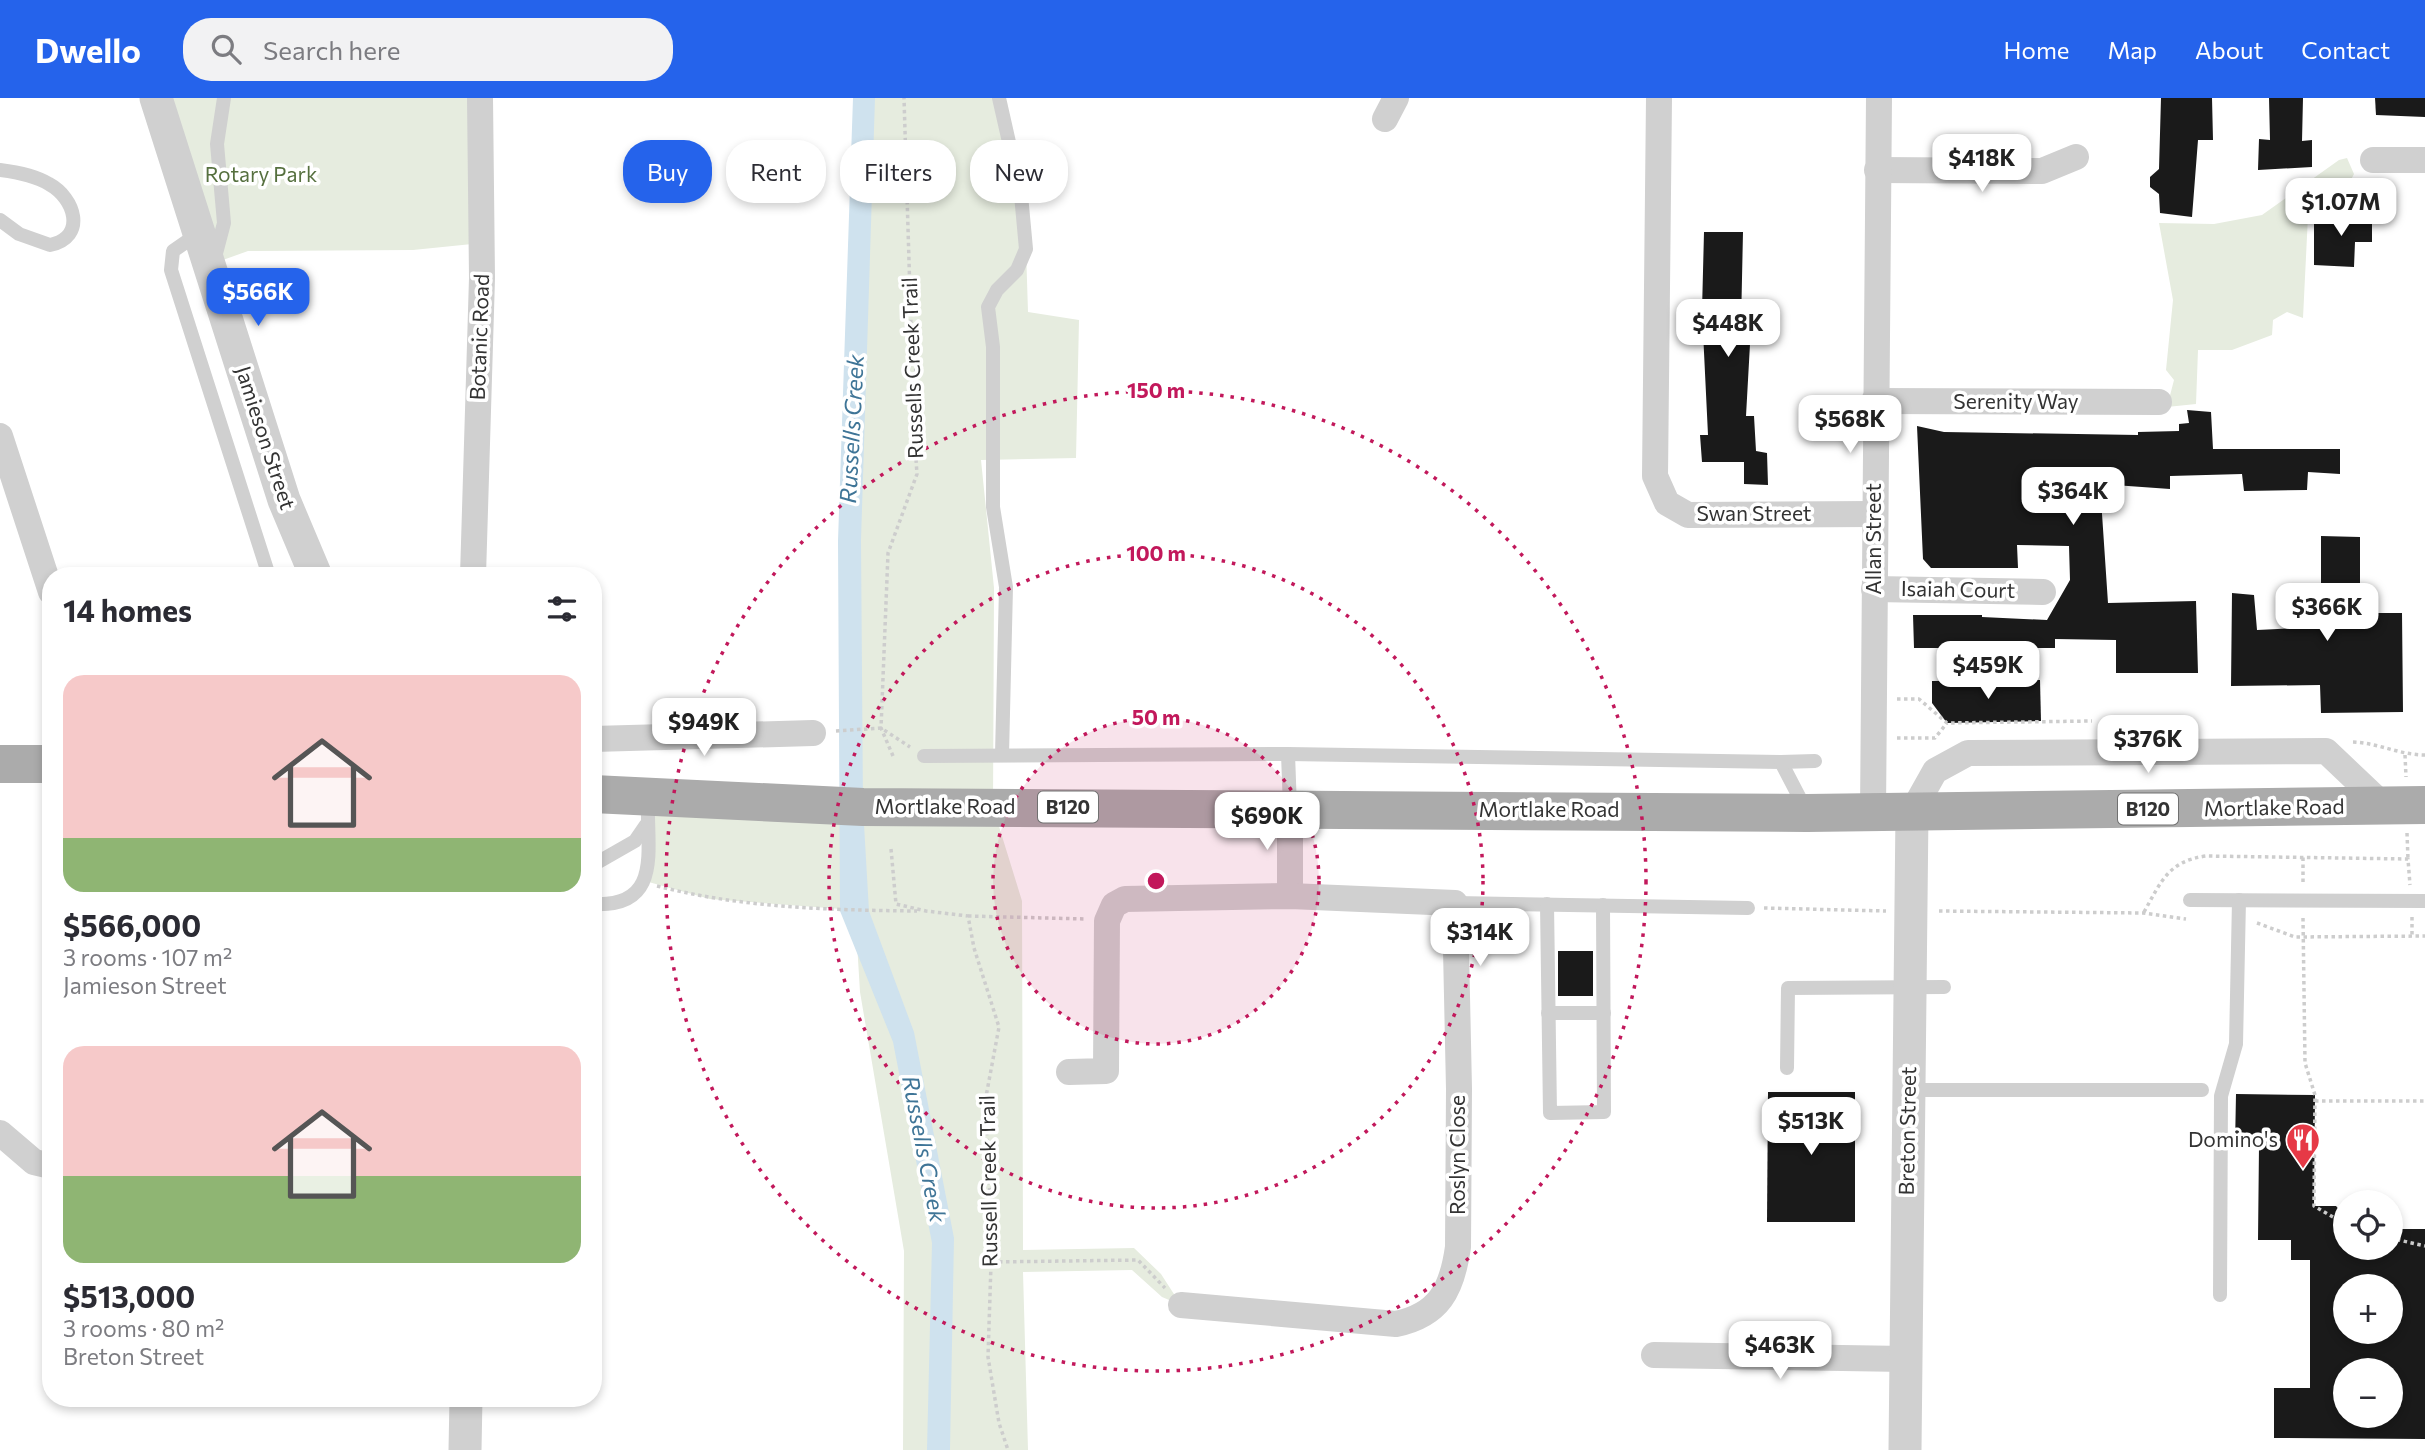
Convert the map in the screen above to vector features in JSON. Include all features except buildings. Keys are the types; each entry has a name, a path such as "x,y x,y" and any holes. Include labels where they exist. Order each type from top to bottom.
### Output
{"main road":[{"path":"0,764 42,764"},
{"name":"Mortlake Road","path":"602,797 648,810 863,807 1290,808 1807,813 2425,805"}],"street":[{"name":"Jamieson Street","path":"156,98 284,500 312,567"},
{"name":"Botanic Road","path":"473,567 482,278 480,98"},
{"name":"Swan Street","path":"1659,98 1655,476 1667,503 1688,514 1873,514"},
{"name":"Allan Street","path":"1872,812 1879,98"},
{"path":"1877,170 2042,171 2076,157"},
{"path":"2374,160 2425,160"},
{"name":"Serenity Way","path":"1874,401 2162,407"},
{"path":"0,436 43,567"},
{"name":"Isaiah Court","path":"1874,589 2043,592"},
{"path":"602,739 813,733"},
{"name":"Mortlake Road","path":"1912,812 1935,771 1968,753 2091,751 2326,751 2384,806"},
{"path":"1290,808 1290,896"},
{"name":"Breton Street","path":"1905,1450 1912,812"},
{"path":"1069,1072 1119,1071 1106,927 1108,914 1114,905 1125,899 1290,896 1455,903"},
{"name":"Roslyn Close","path":"1181,1305 1396,1324 1419,1319 1436,1305 1455,1269 1458,1247 1459,1089 1455,903"},
{"path":"0,1133 34,1162 42,1164"},
{"path":"1654,1355 1906,1359"},
{"path":"465,1450 466,1407"}],"lane":[{"path":"211,273 224,223 217,144 224,98"},
{"path":"999,98 1021,195 1026,249 1017,270 997,290 988,307 993,347 993,507 1006,587 1002,755"},
{"path":"0,170 51,185 71,206 74,223 65,239 50,245 19,234 0,220"},
{"path":"199,233 173,251 171,270 266,567"},
{"path":"1289,754 1290,808"},
{"path":"924,756 1289,754 1815,761"},
{"path":"1781,762 1807,813"},
{"path":"602,860 635,841 648,810"},
{"path":"602,904 628,901 645,881 648,810"},
{"path":"2190,900 2418,901"},
{"path":"2220,1295 2221,1096 2236,1044 2239,900"},
{"path":"1455,903 1748,908"},
{"path":"1547,904 1550,1113 1604,1112 1603,905"},
{"path":"1787,1068 1788,988 1944,987"},
{"path":"1548,1013 1604,1013"},
{"path":"1909,1090 2202,1090"}],"path":[{"name":"Russells Creek Trail","path":"893,756 881,728 888,553 916,474 913,414 916,373 911,326 904,98"},
{"path":"1888,699 1919,699 1947,723 2092,720"},
{"path":"1886,738 1936,738 1947,723"},
{"path":"813,733 881,728 924,756"},
{"path":"891,849 896,904 968,916 1088,920"},
{"path":"2143,913 2168,872 2185,859 2206,856 2408,859 2418,901 2412,936"},
{"path":"645,881 710,899 828,911 926,911"},
{"path":"1748,908 2143,913 2194,919"},
{"name":"Russell Creek Trail","path":"968,916 974,948 999,1027 985,1102 991,1262 988,1357 999,1423 1008,1450"},
{"path":"2240,922 2262,923 2294,937 2425,936"},
{"path":"2303,936 2305,1063 2315,1101 2314,1206 2333,1217"},
{"path":"2315,1101 2425,1101"},
{"path":"2403,1241 2425,1245"},
{"path":"991,1262 1138,1260 1181,1305"}],"green space":[{"name":"Rotary Park","path":"156,98 480,98 482,243 413,250 248,251 209,265"},
{"path":"861,98 999,98 1007,140 970,140 970,203 1018,203 1026,249 1028,312 1079,320 1076,458 981,460 994,588 993,807 1022,901 1023,1250 1134,1248 1161,1274 1181,1305 1162,1297 1132,1270 1023,1272 1028,1450 903,1450 904,1251 860,992 855,910 710,899 645,881 648,799 851,806 860,203 956,203 956,140 860,140"},
{"path":"2347,158 2354,174 2346,189 2308,216 2303,318 2287,312 2273,320 2272,335 2232,350 2198,350 2196,404 2167,407 2174,380 2166,370 2173,300 2159,223 2214,224 2262,215 2339,160"}],"water":[{"path":"853,98 875,98 874,140 852,140"},
{"name":"Russells Creek","path":"849,203 872,203 861,540 863,807 869,911 914,1032 954,1238 950,1450 927,1450 932,1243 893,1042 840,911 838,541"}],"place":[{"name":"Domino's","path":"2303,1170"}]}
